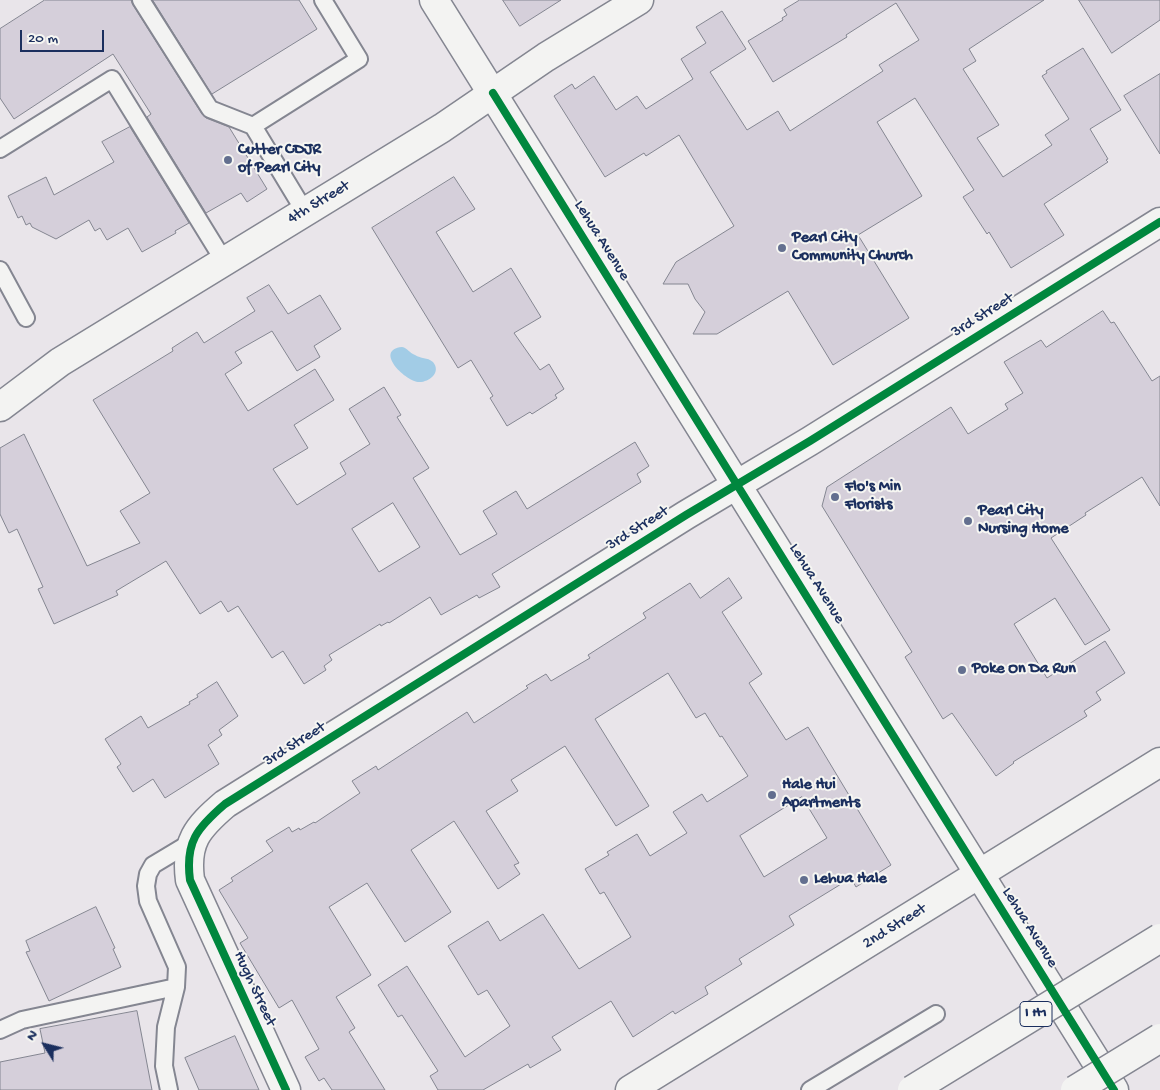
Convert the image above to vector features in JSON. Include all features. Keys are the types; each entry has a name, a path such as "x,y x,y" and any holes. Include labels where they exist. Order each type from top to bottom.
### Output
{"main road":[{"name":"Lehua Avenue","path":"434,0 738,484 1114,1090"},
{"name":"4th Street","path":"0,407 60,362 442,128 546,57 639,0"},
{"name":"3rd Street","path":"198,899 190,880 189,854 201,826 226,804 1160,222"},
{"name":"2nd Street","path":"630,1090 1160,762"},
{"name":"Hugh Street","path":"198,899 286,1090"},
{"name":"I H1","path":"912,1090 1160,938"},
{"path":"1076,1090 1160,1038"}],"lane":[{"path":"142,0 210,109 253,126 305,212"},
{"path":"253,126 359,59 323,0"},
{"path":"0,149 112,79 224,261"},
{"path":"0,270 26,318"},
{"path":"169,1090 164,1066 166,1027 176,987 177,967 148,900 146,886 148,874 153,865 193,841"},
{"path":"0,1030 22,1020 176,987"},
{"path":"810,1090 936,1014"}],"water":[{"path":"402,347 417,356 433,362 436,370 430,379 418,382 399,371 391,359 391,353 394,349"}],"building":[{"path":"45,0 131,0 202,114 206,118 229,127 267,189 247,202 241,193 206,213 147,117 151,114 113,54 14,119 0,98 0,29"},
{"path":"153,0 299,0 317,29 212,94"},
{"path":"503,0 561,0 520,26"},
{"path":"800,0 1044,0 969,49 976,61 963,69 999,125 977,138 1003,177 1052,145 1045,135 1069,119 1042,76 1047,73 1046,71 1083,48 1121,110 1090,129 1108,162 1044,204 1064,235 1011,268 989,232 987,234 963,197 974,190 915,98 877,122 922,196 858,235 909,318 833,365 788,291 717,334 693,334 705,312 695,299 688,284 663,284 676,262 734,226 679,135 646,156 644,153 605,177 554,96 572,84 575,89 594,76 616,110 637,96 646,109 693,79 681,59 706,43 696,27 722,11 746,49 710,72 747,130 778,111 790,131 883,71 879,65 919,40 896,3 846,35 847,37 773,82 748,41 783,20 782,18 787,15 784,10"},
{"path":"1079,0 1160,0 1160,20 1112,53"},
{"path":"1160,74 1160,154 1124,96"},
{"path":"130,127 189,223 175,231 176,233 142,252 128,228 107,240 100,228 95,231 89,220 56,239 32,227 30,223 26,225 22,216 18,218 8,196 46,177 54,195 114,162 102,142"},
{"path":"454,177 475,209 436,232 473,292 511,268 541,317 514,333 540,370 549,364 564,389 555,395 557,398 532,414 530,412 507,426 490,398 493,396 471,360 458,368 372,228"},
{"path":"269,285 288,314 320,295 341,329 314,346 320,357 297,371 272,331 235,352 242,363 225,374 248,411 315,369 334,400 294,425 308,448 273,469 297,505 346,474 340,463 370,444 349,409 384,387 401,415 397,417 429,468 413,478 460,555 497,534 483,511 516,491 527,509 635,442 649,466 637,474 641,482 492,574 500,587 479,598 477,595 441,615 430,597 389,623 381,626 380,624 329,655 332,660 324,666 326,670 304,684 283,651 272,658 238,606 228,612 221,601 200,614 166,561 116,591 118,595 54,624 38,589 43,587 17,529 9,533 0,514 0,448 24,434 87,566 140,543 120,511 150,493 93,400 173,351 172,348 197,332 204,343 255,311 247,298","holes":["393,503 420,547 379,572 352,529"]},
{"path":"1103,311 1111,323 1114,322 1152,381 1160,376 1160,506 1142,477 1085,513 1086,515 1051,538 1110,630 1085,645 1055,598 1014,624 1047,678 1105,641 1125,673 1096,692 1101,700 1084,711 1087,716 1013,762 996,776 952,713 943,719 905,657 912,652 822,506 827,487 951,407 968,434 1008,409 1005,404 1023,393 1004,362 1041,340 1046,347"},
{"path":"729,578 742,598 722,612 762,674 749,683 786,740 808,727 891,865 856,887 851,878 789,916 794,925 739,959 742,964 705,987 708,994 675,1014 673,1011 633,1037 611,1001 552,1037 561,1050 530,1068 528,1064 483,1090 438,1090 430,1076 438,1071 402,1015 398,1017 378,985 407,966 465,1057 510,1026 487,990 478,995 448,946 488,921 500,941 543,914 579,969 631,937 604,892 600,894 585,869 609,855 607,852 637,834 650,856 687,833 673,812 702,794 707,802 748,776 705,713 696,718 668,673 595,719 649,806 616,826 565,746 511,780 518,791 486,811 519,863 514,865 520,874 498,889 454,821 411,850 451,912 405,942 367,883 329,907 371,975 336,997 355,1028 349,1032 385,1090 332,1090 324,1078 319,1081 305,1057 319,1049 292,1000 279,1008 240,943 248,938 219,890 233,881 231,878 273,851 266,841 289,827 292,832 315,823 360,793 352,781 376,766 378,770 467,712 474,723 546,674 551,681 590,658 588,655 646,618 643,613 690,583 700,598","holes":["802,797 827,838 764,877 740,836"]},
{"path":"217,682 238,716 219,730 222,735 208,745 219,764 165,798 153,779 133,792 117,767 121,764 105,739 141,716 148,728 190,704 189,702 198,697 197,695"},
{"path":"96,907 115,948 113,949 121,967 49,1001 26,952 30,951 26,941"},
{"path":"137,1011 152,1090 0,1090 0,1062 45,1053 40,1029"},
{"path":"235,1036 259,1090 199,1090 185,1058"}],"cycle path":[{"path":"493,93 1114,1090"},
{"path":"286,1090 190,880 189,855 191,846 200,829 207,821 225,804 686,515 810,441 1160,222"}],"place":[{"name":"Cutter CDJR of Pearl City","path":"228,160"},
{"name":"Pearl City Community Church","path":"782,248"},
{"name":"Flo's Min Florists","path":"835,497"},
{"name":"Pearl City Nursing Home","path":"968,521"},
{"name":"Poke On Da Run","path":"962,670"},
{"name":"Hale Hui Apartments","path":"772,795"},
{"name":"Lehua Hale","path":"804,880"}]}
